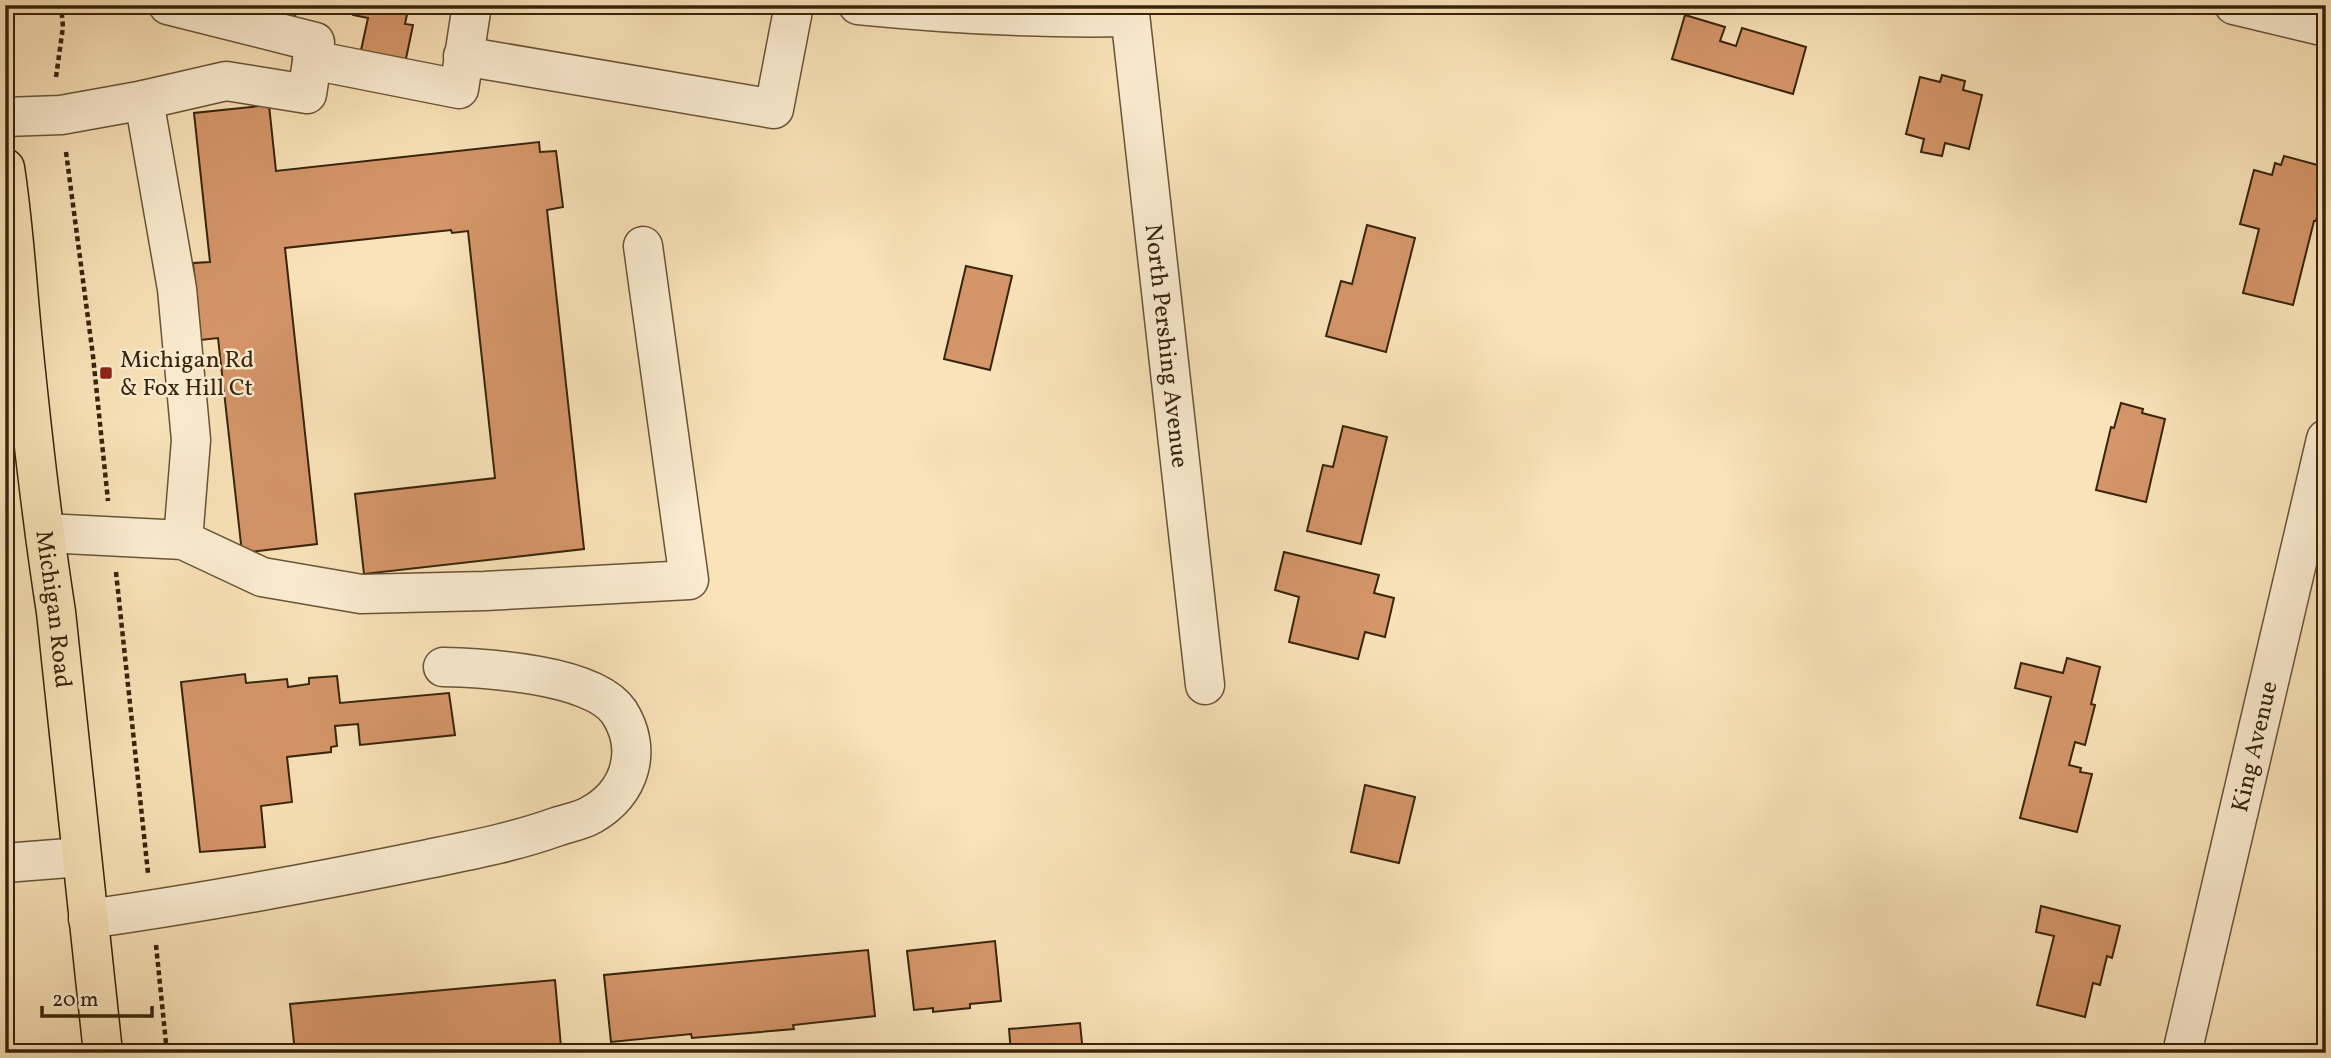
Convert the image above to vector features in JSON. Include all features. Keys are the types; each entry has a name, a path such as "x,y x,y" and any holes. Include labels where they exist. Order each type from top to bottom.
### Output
{"main road":[{"name":"Michigan Road","path":"5,168 12,212 14,340 56,612 103,1053"}],"street":[{"path":"5,117 61,115 226,81 307,94 315,42 168,5"},
{"path":"312,60 459,89 472,5"},
{"path":"463,56 774,109 794,5"},
{"path":"858,5 952,14 1067,18 1130,11"},
{"path":"2234,5 2326,27"},
{"name":"North Pershing Avenue","path":"1130,11 1205,685"},
{"path":"144,100 177,289 191,440 183,540"},
{"path":"45,533 183,540 262,577 361,594 485,591 689,580 643,246"},
{"name":"King Avenue","path":"2182,1053 2326,439"},
{"path":"88,919 337,877 516,841 591,815 612,799 625,782 632,758 632,737 614,704 594,692 562,681 494,668 443,667"},
{"path":"5,863 81,857"}],"building":[{"path":"260,5 298,5 294,20 259,11"},
{"path":"355,5 409,5 405,24 413,25 403,73 358,64 368,18 353,15"},
{"path":"1685,15 1725,27 1720,41 1736,46 1742,28 1806,47 1793,94 1672,59"},
{"path":"1942,75 1965,81 1963,90 1982,95 1969,149 1945,143 1942,156 1921,152 1924,139 1906,134 1920,77 1940,82"},
{"path":"269,105 276,171 539,142 540,152 556,151 563,207 547,210 584,549 364,574 355,494 495,478 468,231 452,233 451,230 285,248 317,544 242,553 218,338 201,340 193,263 210,262 194,113"},
{"path":"2284,156 2325,167 2322,185 2326,186 2326,210 2319,208 2314,221 2293,305 2243,293 2259,229 2240,224 2254,170 2272,175 2275,163 2281,165"},
{"path":"1367,225 1415,238 1386,352 1326,336 1341,281 1352,284"},
{"path":"966,266 1012,276 990,370 944,359"},
{"path":"2121,403 2143,409 2142,413 2165,419 2146,502 2096,490 2111,427 2114,428"},
{"path":"1343,426 1387,437 1361,544 1307,531 1323,465 1333,467"},
{"path":"1284,552 1379,575 1374,593 1394,598 1385,637 1365,632 1358,659 1289,642 1299,597 1275,590"},
{"path":"2067,658 2100,667 2091,704 2095,705 2085,745 2075,742 2069,765 2081,768 2080,772 2092,774 2077,832 2020,818 2051,697 2015,688 2021,663 2063,673"},
{"path":"245,674 246,683 287,679 288,687 309,684 309,678 337,676 340,703 449,693 455,735 360,745 358,724 335,726 337,746 331,747 331,752 287,757 292,802 261,806 265,847 200,852 181,682"},
{"path":"1365,785 1415,797 1399,863 1351,852"},
{"path":"2041,906 2120,926 2112,958 2107,956 2100,985 2093,983 2085,1017 2037,1005 2054,936 2036,932"},
{"path":"995,941 1001,1001 933,1012 933,1008 914,1010 907,951"},
{"path":"868,950 875,1016 793,1025 794,1029 692,1038 691,1034 611,1042 604,975"},
{"path":"555,980 561,1047 499,1053 295,1053 290,1004"},
{"path":"1080,1023 1083,1053 1011,1053 1009,1029"}],"place":[{"name":"Michigan Rd & Fox Hill Ct","path":"106,373"}]}
